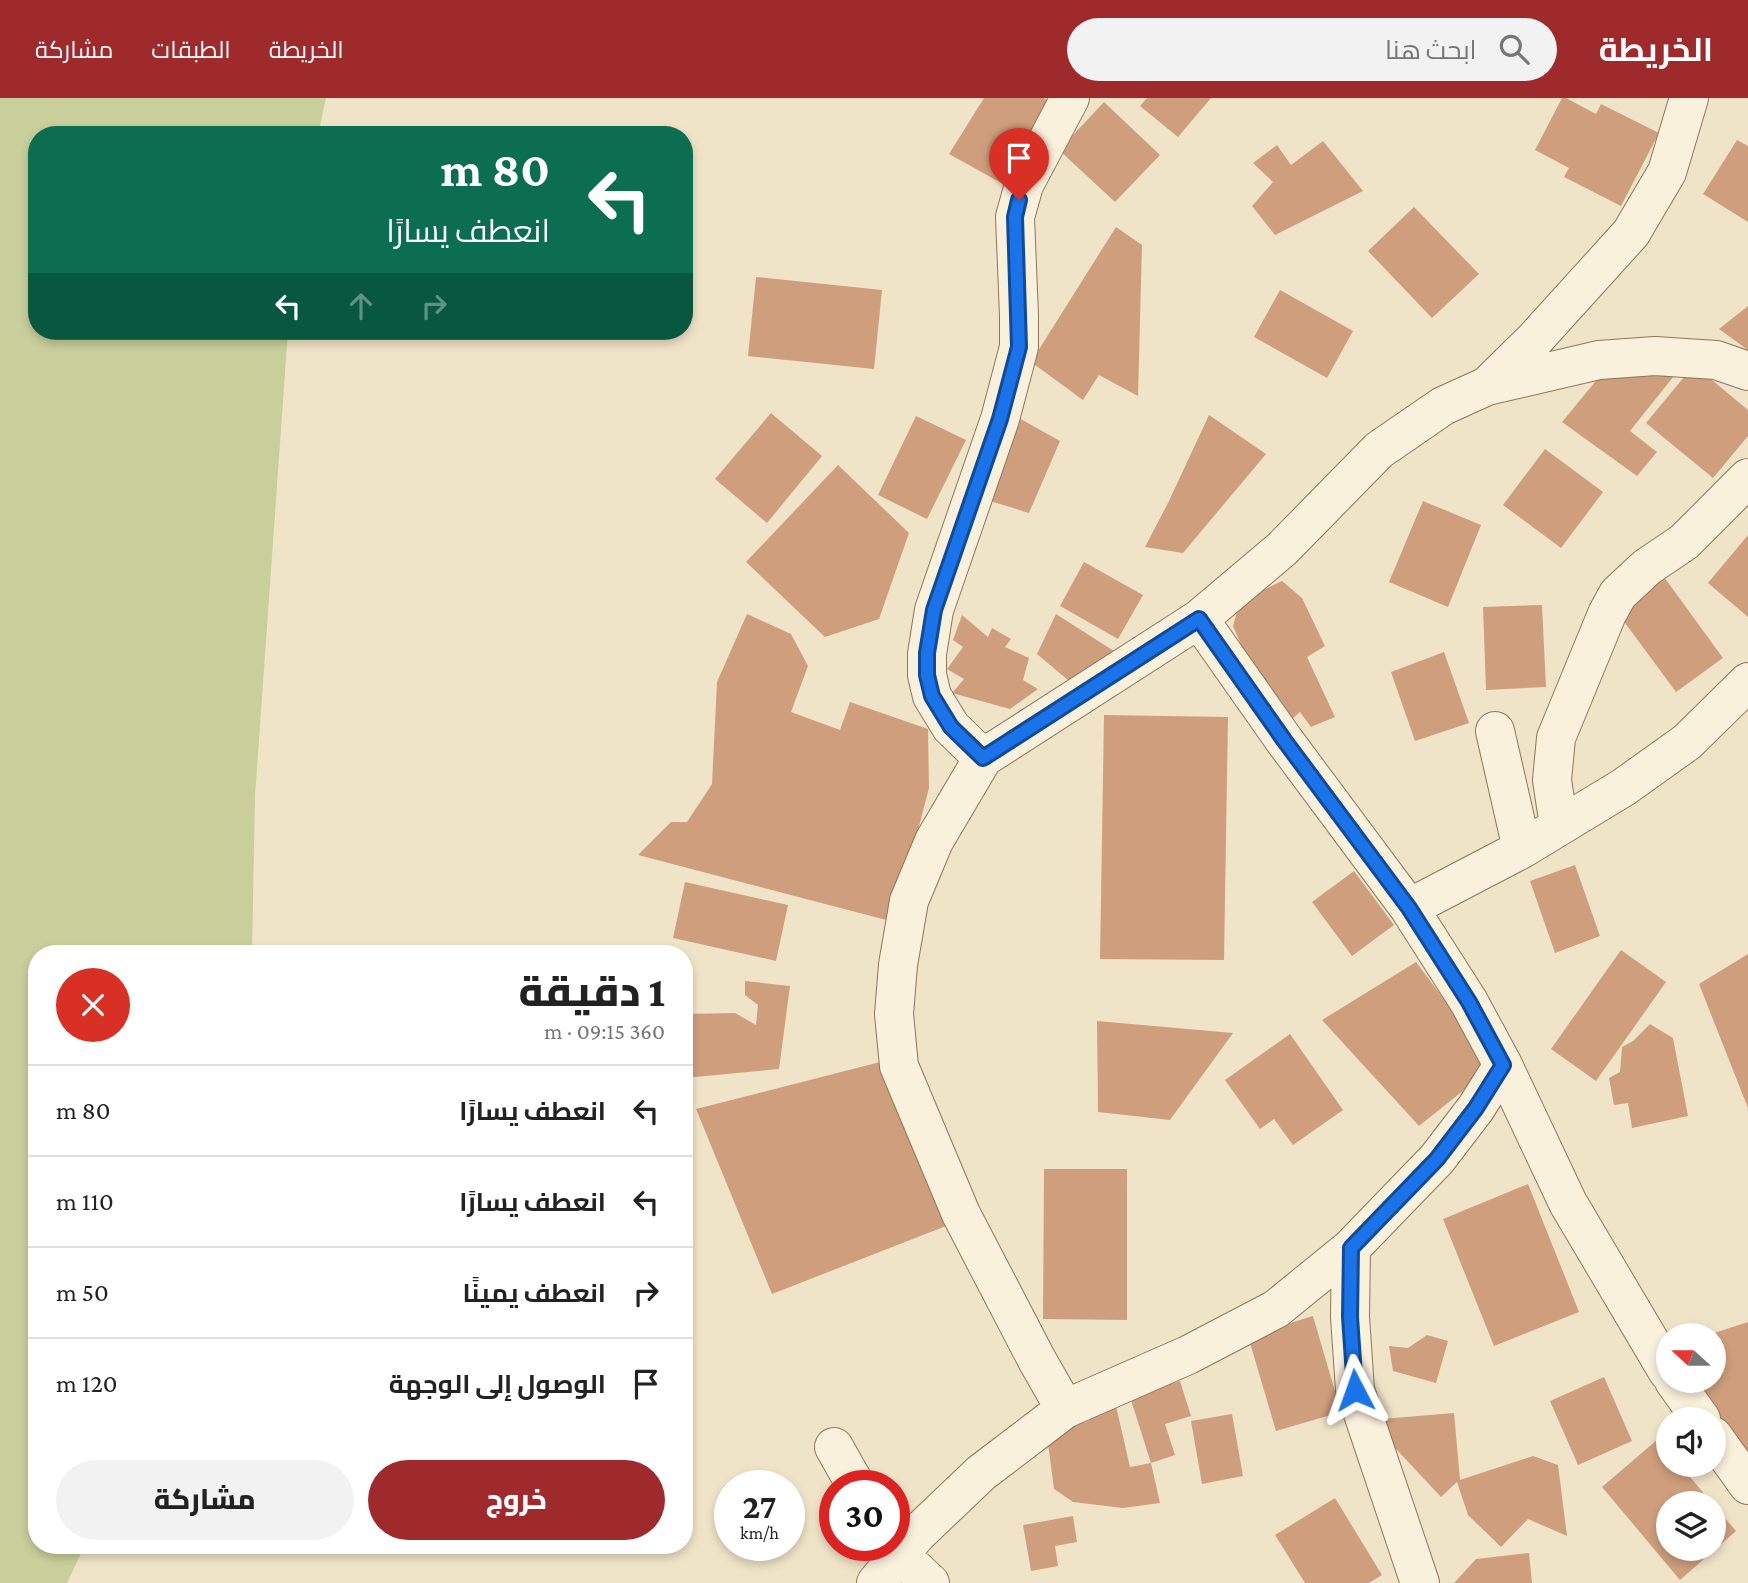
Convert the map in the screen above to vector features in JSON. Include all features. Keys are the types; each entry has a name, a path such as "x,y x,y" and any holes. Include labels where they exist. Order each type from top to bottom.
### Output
{"street":[{"path":"983,758 951,727 932,696 927,675 927,653 934,610 1000,419 1019,347 1015,217 1019,200 1024,185 1070,98"},
{"path":"1487,386 1535,339 1631,233 1667,172 1689,98"},
{"path":"1065,1409 961,1214 900,1066 894,1014 898,965 909,901 934,841 983,758 1199,619 1282,549 1379,450 1443,406 1487,386 1599,360 1655,356 1716,360 1748,371"},
{"path":"1559,826 1552,780 1556,738 1607,614 1618,594 1647,567 1684,542 1748,478"},
{"path":"1199,619 1284,740 1409,908 1469,1002 1503,1065 1568,1203 1656,1352"},
{"path":"1409,908 1522,849 1624,787 1687,743 1748,682"},
{"path":"1495,731 1522,849"},
{"path":"910,1532 1065,1409 1188,1354 1276,1308 1351,1248 1437,1159 1476,1108 1503,1065"},
{"path":"1351,1248 1350,1317 1355,1390 1420,1583"},
{"path":"834,1447 847,1470"},
{"path":"1726,1454 1748,1485"},
{"path":"910,1548 930,1583"},
{"path":"876,1583 889,1561"}],"green space":[{"path":"0,98 326,98 320,126 28,126 28,340 287,340 255,796 252,945 28,945 28,1554 81,1554 67,1583 0,1583"}],"building":[{"path":"984,98 1044,98 1049,102 1003,184 949,154"},
{"path":"1147,98 1211,98 1178,137 1140,106"},
{"path":"1562,98 1596,114 1601,104 1659,133 1621,206 1564,177 1569,168 1535,150"},
{"path":"1104,102 1160,155 1115,202 1059,150"},
{"path":"1737,140 1748,146 1748,222 1703,194"},
{"path":"1323,141 1363,191 1275,235 1252,206 1273,182 1253,163 1277,145 1291,165"},
{"path":"1414,207 1479,274 1432,318 1368,251"},
{"path":"1116,227 1142,245 1138,396 1099,375 1083,400 1031,362"},
{"path":"756,277 882,290 874,369 748,356"},
{"path":"1280,290 1353,331 1327,378 1254,337"},
{"path":"1748,306 1748,350 1719,329"},
{"path":"1694,365 1748,410 1748,436 1713,478 1646,423"},
{"path":"1604,371 1678,371 1630,431 1657,452 1637,476 1562,422"},
{"path":"771,413 822,456 767,523 715,479"},
{"path":"1209,415 1266,454 1183,553 1145,547 1168,503"},
{"path":"916,416 966,440 927,519 878,495"},
{"path":"1017,417 1060,441 1029,513 987,500"},
{"path":"1545,449 1603,492 1561,548 1503,505"},
{"path":"838,465 909,533 879,619 825,637 746,562"},
{"path":"1423,501 1481,525 1448,607 1389,582"},
{"path":"1748,535 1748,617 1708,583"},
{"path":"1084,562 1143,595 1118,639 1060,606"},
{"path":"1664,577 1723,658 1676,692 1617,612"},
{"path":"1282,581 1302,598 1325,646 1307,657 1335,717 1311,727 1300,712 1291,720 1256,679 1233,626 1240,601"},
{"path":"1542,605 1546,687 1486,690 1483,607"},
{"path":"747,614 791,634 808,666 791,712 840,730 850,702 928,729 929,788 894,922 638,855 671,822 687,822 712,784 717,682"},
{"path":"1056,614 1117,653 1069,681 1037,654"},
{"path":"962,615 988,637 992,628 1011,639 1005,647 1029,658 1023,680 1038,689 1010,709 952,693 964,679 947,669 963,647 953,640"},
{"path":"1444,652 1469,723 1415,741 1391,672"},
{"path":"1104,715 1228,717 1224,960 1100,959"},
{"path":"1575,865 1600,936 1555,953 1530,881"},
{"path":"1354,871 1394,925 1352,956 1312,902"},
{"path":"685,882 788,905 776,961 673,938"},
{"path":"1621,950 1666,982 1596,1081 1551,1049"},
{"path":"1748,954 1748,1108 1699,984"},
{"path":"1416,962 1494,1066 1419,1126 1322,1020"},
{"path":"745,981 790,986 779,1069 693,1077 693,1014 735,1013 756,1025 758,1005 745,995"},
{"path":"1097,1021 1233,1033 1170,1120 1098,1112"},
{"path":"1650,1024 1673,1038 1688,1116 1632,1128 1628,1103 1614,1105 1609,1078 1620,1072 1622,1047 1633,1041"},
{"path":"1290,1034 1343,1110 1293,1145 1274,1119 1260,1129 1225,1080"},
{"path":"884,1061 946,1226 772,1294 696,1109"},
{"path":"1044,1169 1127,1169 1127,1320 1043,1319"},
{"path":"1528,1184 1579,1312 1494,1346 1443,1219"},
{"path":"1313,1316 1341,1412 1276,1431 1248,1336"},
{"path":"1748,1322 1748,1466 1726,1432 1726,1407 1710,1407 1701,1393 1726,1393 1726,1329"},
{"path":"1427,1335 1448,1341 1436,1383 1393,1371 1389,1346 1408,1348"},
{"path":"1604,1377 1632,1441 1578,1465 1550,1401"},
{"path":"1180,1381 1191,1416 1165,1424 1175,1455 1151,1463 1130,1397"},
{"path":"1116,1406 1130,1467 1151,1463 1160,1503 1123,1508 1073,1502 1054,1489 1047,1436 1090,1420 1088,1412"},
{"path":"1454,1413 1460,1480 1533,1456 1558,1465 1567,1536 1528,1519 1501,1547 1468,1515 1457,1482 1441,1497 1369,1420"},
{"path":"1232,1414 1243,1476 1202,1484 1191,1421"},
{"path":"1656,1441 1656,1477 1690,1477 1702,1491 1656,1491 1656,1551 1602,1487"},
{"path":"1335,1498 1382,1575 1369,1583 1305,1583 1275,1535"},
{"path":"1073,1516 1077,1542 1055,1546 1058,1566 1031,1571 1023,1525"},
{"path":"1726,1519 1736,1531 1726,1540"},
{"path":"1529,1553 1532,1583 1454,1583 1476,1559"},
{"path":"1664,1561 1702,1561 1680,1580"}],"route":[{"path":"1019,200 1015,217 1019,347 1000,419 934,610 927,653 927,675 932,696 951,727 983,758 1199,619 1284,740 1409,908 1469,1002 1503,1065 1476,1108 1437,1159 1351,1248 1350,1317 1355,1390"}]}
